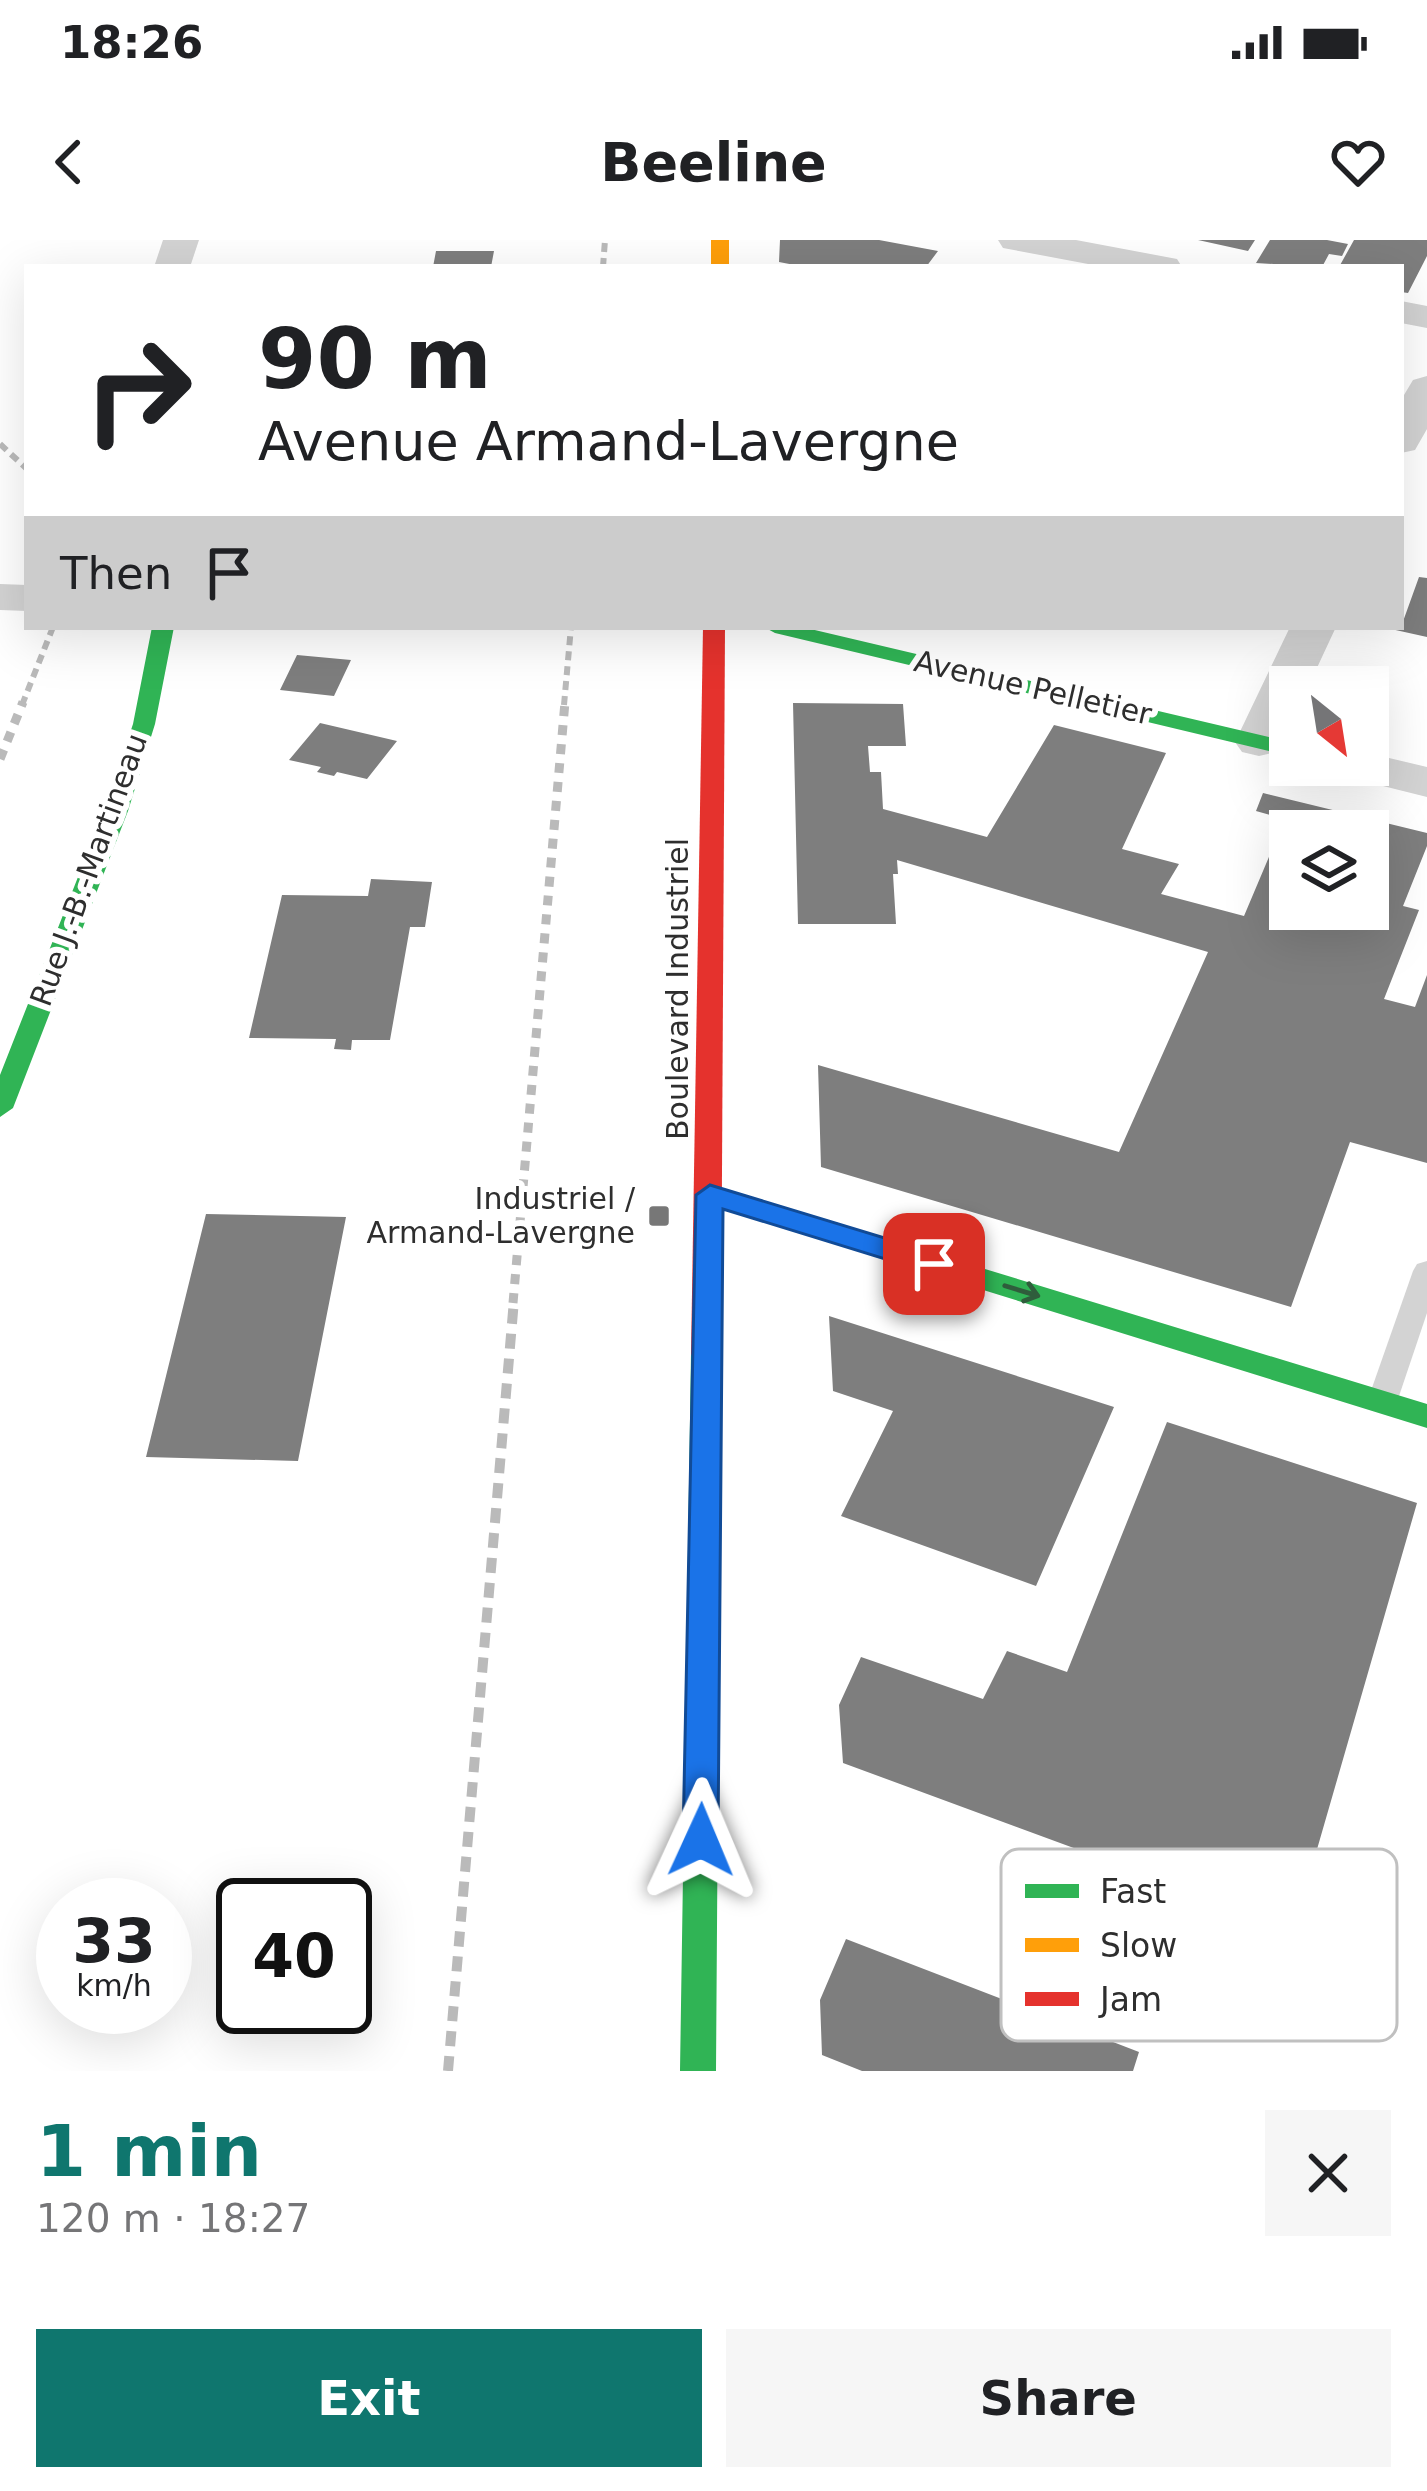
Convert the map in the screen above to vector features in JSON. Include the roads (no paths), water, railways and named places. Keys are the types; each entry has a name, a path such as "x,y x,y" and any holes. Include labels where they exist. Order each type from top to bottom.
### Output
{"street":[{"path":"1016,240 1148,264"},
{"path":"1404,435 1427,388"},
{"name":"Rue J.-B.-Martineau","path":"0,1108 116,811 144,724 162,630"},
{"name":"Boulevard Industriel","path":"698,2071 715,630"},
{"name":"Avenue Pelletier","path":"788,630 1269,745"},
{"path":"1301,666 1312,630"},
{"path":"1389,773 1427,782"},
{"path":"710,1195 1427,1416"}],"lane":[{"path":"1382,1402 1427,1271"}],"railway":[{"path":"603,264 605,240"},
{"path":"0,444 24,466"},
{"path":"22,705 52,630"},
{"path":"564,705 571,630"},
{"path":"0,759 23,702"},
{"path":"513,1303 565,702"},
{"path":"448,2071 514,1300"}],"place":[{"name":"Industriel / Armand-Lavergne","path":"659,1216"}]}
